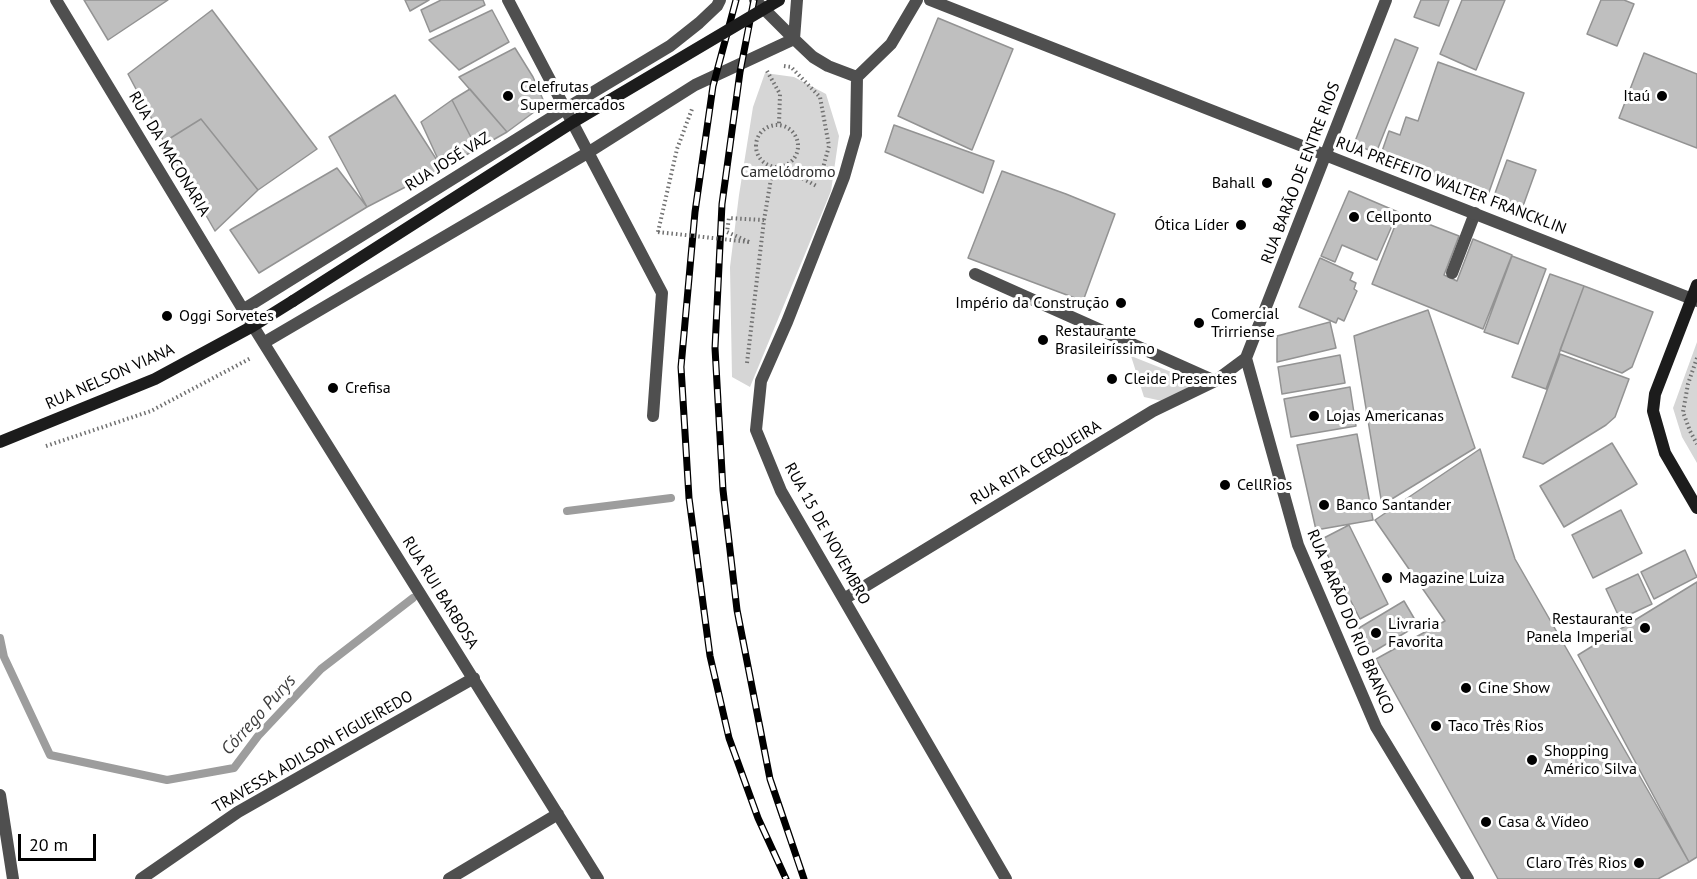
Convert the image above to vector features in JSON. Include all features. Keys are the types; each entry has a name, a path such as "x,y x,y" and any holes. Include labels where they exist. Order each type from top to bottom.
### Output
{"main road":[{"name":"RUA NELSON VIANA","path":"0,442 155,379 253,326 573,122 779,0"},
{"path":"1697,285 1694,300 1655,394 1653,411 1665,453 1697,508"}],"street":[{"name":"RUA DA MACONARIA","path":"56,0 253,326"},
{"path":"508,0 662,293 653,416"},
{"name":"RUA JOSÉ VAZ","path":"244,309 670,46 699,22 720,0"},
{"path":"755,0 813,57 828,66 857,77 891,44 917,0"},
{"path":"794,39 796,0"},
{"name":"RUA PREFEITO WALTER FRANCKLIN","path":"930,0 1694,300"},
{"name":"RUA BARÃO DE ENTRE RIOS","path":"1246,358 1386,0"},
{"path":"267,346 589,152 695,85 794,39"},
{"name":"RUA 15 DE NOVEMBRO","path":"857,77 856,135 844,177 787,322 761,381 756,430 781,491 1006,879"},
{"path":"1452,273 1475,213"},
{"path":"975,274 1215,381"},
{"name":"RUA RUI BARBOSA","path":"253,326 598,879"},
{"name":"RUA RITA CERQUEIRA","path":"844,599 1153,411 1215,381 1246,358"},
{"name":"RUA BARÃO DO RIO BRANCO","path":"1246,358 1302,556 1376,727 1468,879"},
{"name":"TRAVESSA ADILSON FIGUEIREDO","path":"141,879 238,812 474,678"},
{"path":"0,795 14,879"},
{"path":"449,879 558,814"}],"path":[{"path":"762,62 780,94 779,124"},
{"path":"781,65 791,67 820,97 829,146 815,197"},
{"path":"695,101 677,149 658,232 749,242 727,232 729,218 764,220"},
{"path":"783,167 796,156 798,142 791,130 779,124 765,128 757,139 756,146 761,160 773,167 783,167 818,187"},
{"path":"749,372 747,362 764,220 773,167"},
{"path":"43,447 151,411 267,346"},
{"path":"1697,358 1688,384 1683,412 1697,444"}],"green space":[{"name":"Camelódromo","path":"765,73 794,77 826,94 839,136 831,191 750,387 732,377 730,267 753,107"},
{"path":"1697,342 1697,463 1682,437 1673,408"},
{"path":"1131,356 1194,381 1187,388 1162,401 1144,397"}],"building":[{"path":"84,0 168,0 108,40"},
{"path":"405,0 429,0 410,11"},
{"path":"441,0 483,0 485,5 430,32 421,10"},
{"path":"1421,0 1449,0 1439,26 1414,17"},
{"path":"1462,0 1505,0 1476,70 1440,54"},
{"path":"1601,0 1624,0 1634,4 1617,46 1587,34"},
{"path":"212,10 317,149 258,190 201,119 164,142 128,74"},
{"path":"492,10 509,42 459,70 429,40"},
{"path":"938,18 1013,49 972,150 898,116"},
{"path":"1395,39 1418,48 1376,153 1354,144"},
{"name":"Celefrutas Supermercados","path":"515,48 533,77 545,104 507,132 459,77"},
{"name":"Itaú","path":"1644,53 1697,74 1697,148 1619,118"},
{"path":"1438,62 1524,93 1488,195 1380,157 1389,131 1400,135 1406,117 1418,121"},
{"path":"470,89 507,132 477,149 452,100"},
{"path":"395,95 442,168 367,207 329,137"},
{"path":"452,100 477,149 442,168 421,122"},
{"path":"201,119 258,190 215,231 164,142"},
{"path":"894,125 994,161 983,193 885,152"},
{"path":"1507,160 1536,170 1523,206 1494,196"},
{"path":"337,168 367,207 259,273 230,230"},
{"path":"1002,171 1115,214 1083,301 968,258"},
{"path":"1349,191 1398,212 1377,260 1342,245 1335,262 1321,256"},
{"path":"1400,213 1459,236 1444,275 1457,281 1473,239 1512,255 1483,329 1372,284"},
{"path":"1512,256 1546,269 1518,344 1484,332"},
{"path":"1320,258 1353,273 1350,280 1356,283 1354,289 1357,291 1344,321 1338,318 1336,323 1299,307"},
{"path":"1550,274 1584,286 1546,389 1512,377"},
{"path":"1584,286 1653,312 1632,367 1622,373 1560,350"},
{"path":"1428,310 1475,448 1382,505 1354,336"},
{"path":"1330,322 1336,348 1277,362 1277,336"},
{"path":"1560,354 1629,379 1615,417 1543,464 1523,457"},
{"path":"1340,355 1345,383 1282,394 1278,367"},
{"path":"1350,387 1356,426 1291,437 1284,399"},
{"path":"1357,434 1373,520 1316,530 1297,445"},
{"path":"1612,443 1637,484 1564,527 1540,486"},
{"name":"Shopping Américo Silva","path":"1480,449 1515,559 1689,862 1658,879 1498,879 1376,659 1445,621 1375,520"},
{"path":"1621,510 1642,553 1593,578 1572,535"},
{"path":"1349,525 1388,604 1360,619 1320,540"},
{"path":"1685,550 1697,577 1654,599 1641,572"},
{"path":"1638,574 1652,604 1620,619 1606,589"},
{"path":"1697,582 1697,857 1689,862 1578,655"},
{"path":"1404,601 1418,625 1373,652 1359,628"}],"waterway":[{"name":"Córrego Purys","path":"567,511 671,498"},
{"name":"Córrego Purys","path":"0,638 4,657 50,755 167,780 234,768 258,736 321,669 413,598"}],"railway":[{"path":"736,0 713,86 695,212 681,367 689,498 710,656 729,738 758,818 786,879"},
{"path":"754,0 740,72 722,204 715,348 723,490 737,610 770,779 804,879"}],"place":[{"name":"Celefrutas Supermercados","path":"508,96"},
{"name":"Itaú","path":"1662,96"},
{"name":"Bahall","path":"1267,183"},
{"name":"Cellponto","path":"1354,217"},
{"name":"Ótica Líder","path":"1241,225"},
{"name":"Império da Construção","path":"1121,303"},
{"name":"Oggi Sorvetes","path":"167,316"},
{"name":"Comercial Trirriense","path":"1199,323"},
{"name":"Restaurante Brasileiríssimo","path":"1043,340"},
{"name":"Cleide Presentes","path":"1112,379"},
{"name":"Crefisa","path":"333,388"},
{"name":"Lojas Americanas","path":"1314,416"},
{"name":"CellRios","path":"1225,485"},
{"name":"Banco Santander","path":"1324,505"},
{"name":"Magazine Luiza","path":"1387,578"},
{"name":"Restaurante Panela Imperial","path":"1645,628"},
{"name":"Livraria Favorita","path":"1376,633"},
{"name":"Cine Show","path":"1466,688"},
{"name":"Taco Três Rios","path":"1436,726"},
{"name":"Shopping Américo Silva","path":"1532,760"},
{"name":"Casa & Vídeo","path":"1486,822"},
{"name":"Claro Três Rios","path":"1639,863"}]}
